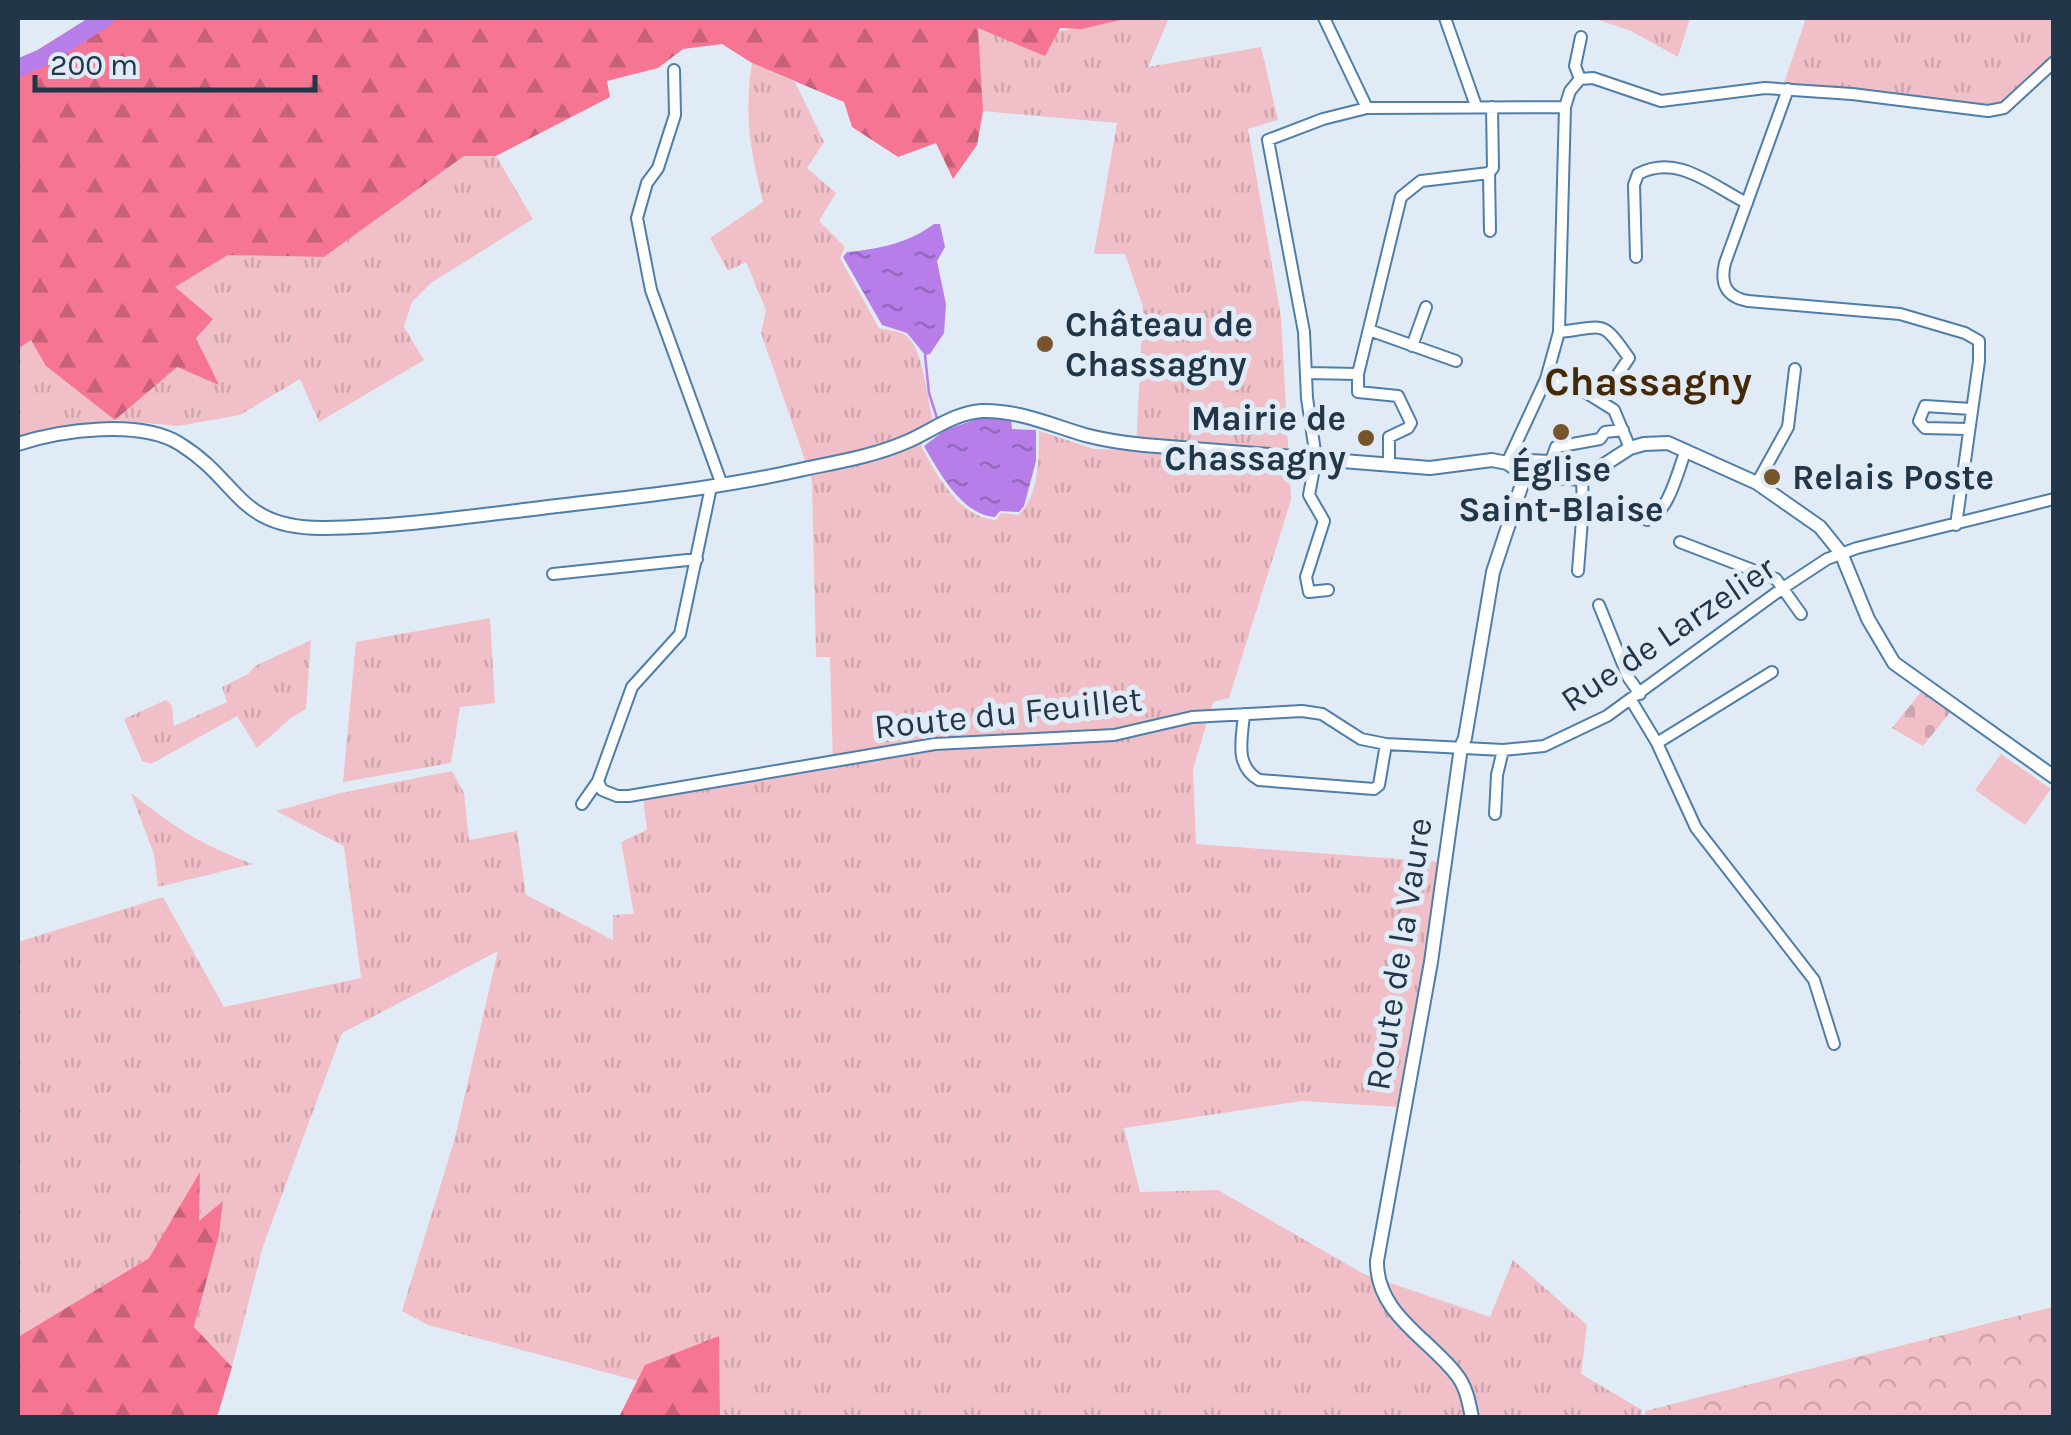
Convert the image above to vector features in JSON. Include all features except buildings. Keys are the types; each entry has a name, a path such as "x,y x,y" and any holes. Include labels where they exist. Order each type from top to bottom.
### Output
{"street":[{"path":"1324,18 1367,108"},
{"path":"1446,18 1476,106"},
{"path":"1580,78 1575,66 1581,37"},
{"path":"1580,78 1593,78 1661,101 1754,88 1788,89 1988,111 2004,108 2054,62"},
{"path":"617,796 602,790 598,780 632,687 680,634 716,486 651,290 637,218 674,115 674,70"},
{"path":"1507,463 1546,380 1558,332 1565,107 1580,78"},
{"path":"1788,89 1723,272 1725,286 1732,296 1748,300 1900,314 1974,337 1980,348 1956,525"},
{"path":"1490,231 1492,106"},
{"path":"1328,590 1309,592 1306,577 1324,521 1309,496 1316,458 1302,307 1268,140 1367,108 1565,107"},
{"path":"1636,257 1634,186 1638,174 1648,169 1684,168 1747,202"},
{"path":"1389,464 1389,437 1411,423 1398,396 1358,392 1358,374 1402,197 1421,181 1489,172"},
{"path":"1412,346 1426,307"},
{"path":"1558,332 1603,327 1610,330 1629,358 1600,399"},
{"path":"1368,330 1456,361"},
{"path":"1757,484 1788,427 1796,369"},
{"path":"1307,374 1358,374"},
{"path":"1546,380 1600,399 1614,410 1630,448"},
{"path":"1968,429 1925,428 1919,421 1920,414 1925,406 1971,409"},
{"path":"18,444 120,429 160,434 194,454 250,509 277,524 294,527 444,520 716,486 880,451 904,444 949,419 981,412 1032,418 1106,441 1434,468 1492,460 1556,478 1582,479 1630,448 1656,443 1686,450 1757,484 1820,527 1841,553 1868,619 1894,663 2054,777"},
{"path":"1556,478 1551,461 1556,447 1600,439 1606,432 1623,430"},
{"path":"1647,520 1656,517 1662,507 1686,450"},
{"path":"1526,467 1551,461"},
{"name":"Route de la Vaure","path":"1472,1418 1469,1400 1457,1375 1393,1309 1376,1271 1431,962 1461,747 1492,572 1526,467"},
{"path":"1578,571 1584,507 1582,479"},
{"name":"Rue de Larzelier","path":"1386,744 1504,750 1561,740 1636,697 1783,588 1841,553 2054,499"},
{"path":"1680,542 1776,579 1801,614"},
{"path":"553,574 696,559"},
{"path":"1599,606 1696,828 1814,980 1834,1044"},
{"path":"1657,742 1772,672"},
{"name":"Route du Feuillet","path":"598,780 589,799 582,804 936,744 1114,735 1192,718 1244,714 1312,711 1362,739 1386,744"},
{"path":"1244,714 1241,762 1247,773 1259,780 1374,790 1379,785 1386,744"},
{"path":"1496,814 1497,775 1504,750"}],"green space":[{"path":"89,18 1129,18 1081,29 1060,28 1045,56 978,28 983,111 977,145 953,179 936,143 898,157 852,127 844,102 752,63 722,44 683,49 658,68 607,81 610,97 496,156 464,156 324,257 228,255 175,287 213,319 196,338 219,385 177,367 115,420 46,366 31,340 18,349 18,62"},
{"path":"1129,18 1169,18 1148,67 1261,47 1278,120 1248,129 1281,317 1291,500 1229,698 1213,702 1193,769 1196,844 1439,862 1431,933 1397,1107 1302,1101 1124,1128 1140,1192 1218,1190 1364,1274 1490,1317 1513,1260 1587,1325 1581,1374 1642,1410 1642,1417 720,1417 719,1337 646,1365 638,1381 428,1325 402,1311 455,1138 498,951 342,1033 263,1246 232,1367 194,1328 219,1235 223,1202 199,1222 200,1174 149,1258 18,1337 18,942 163,897 224,1007 361,978 344,846 276,811 341,793 452,771 464,793 469,840 517,831 526,895 613,940 613,915 634,914 621,842 647,830 643,798 833,767 830,657 816,657 812,480 761,333 766,310 746,262 728,271 710,238 763,202 750,133 752,63 795,82 824,142 807,168 836,193 819,221 845,247 840,258 879,328 904,334 916,349 933,420 921,446 951,494 983,517 996,520 1001,513 1018,515 1034,487 1039,431 1094,449 1136,450 1143,307 1125,254 1094,254 1117,123 983,111 978,27 1010,40"},
{"path":"1593,18 1690,18 1678,57 1631,31"},
{"path":"1806,18 2053,18 2053,53 2003,103 1987,108 1784,83"},
{"path":"464,156 496,156 533,219 431,283 412,302 404,327 424,360 319,422 300,379 240,415 178,426 115,420 18,438 18,349 31,339 177,367 217,384 174,287 228,255 324,257"},
{"path":"490,618 495,703 460,707 451,763 343,782 356,642"},
{"path":"311,640 306,709 257,748 237,716 151,764 142,761 124,719 166,700 172,706 174,726 227,702 222,687 255,666"},
{"path":"1921,692 1951,711 1923,746 1892,728"},
{"path":"2001,754 2051,789 2025,825 1975,790"},
{"path":"131,793 189,834 253,864 158,887 154,854"},
{"path":"200,1172 199,1221 223,1201 219,1235 194,1327 232,1367 217,1417 18,1417 18,1337 149,1258"},
{"path":"2053,1307 2053,1417 1645,1417 1645,1411"},
{"path":"719,1336 720,1417 619,1417 645,1365"}],"water":[{"path":"940,224 945,247 937,261 946,304 944,333 930,354 925,355 907,333 882,325 843,257 847,252 904,240"},
{"path":"977,419 1011,419 1012,429 1036,430 1036,461 1019,512 1000,511 995,517 972,509 953,491 924,446 945,430"}],"waterway":[{"path":"18,68 44,57 105,18"},
{"path":"925,355 929,393 937,418"}],"place":[{"name":"Château de Chassagny","path":"1045,344"},
{"name":"Église Saint-Blaise","path":"1561,432"},
{"name":"Mairie de Chassagny","path":"1366,438"},
{"name":"Relais Poste","path":"1772,477"}],"district":[{"name":"Chassagny","path":"1648,381"}]}
